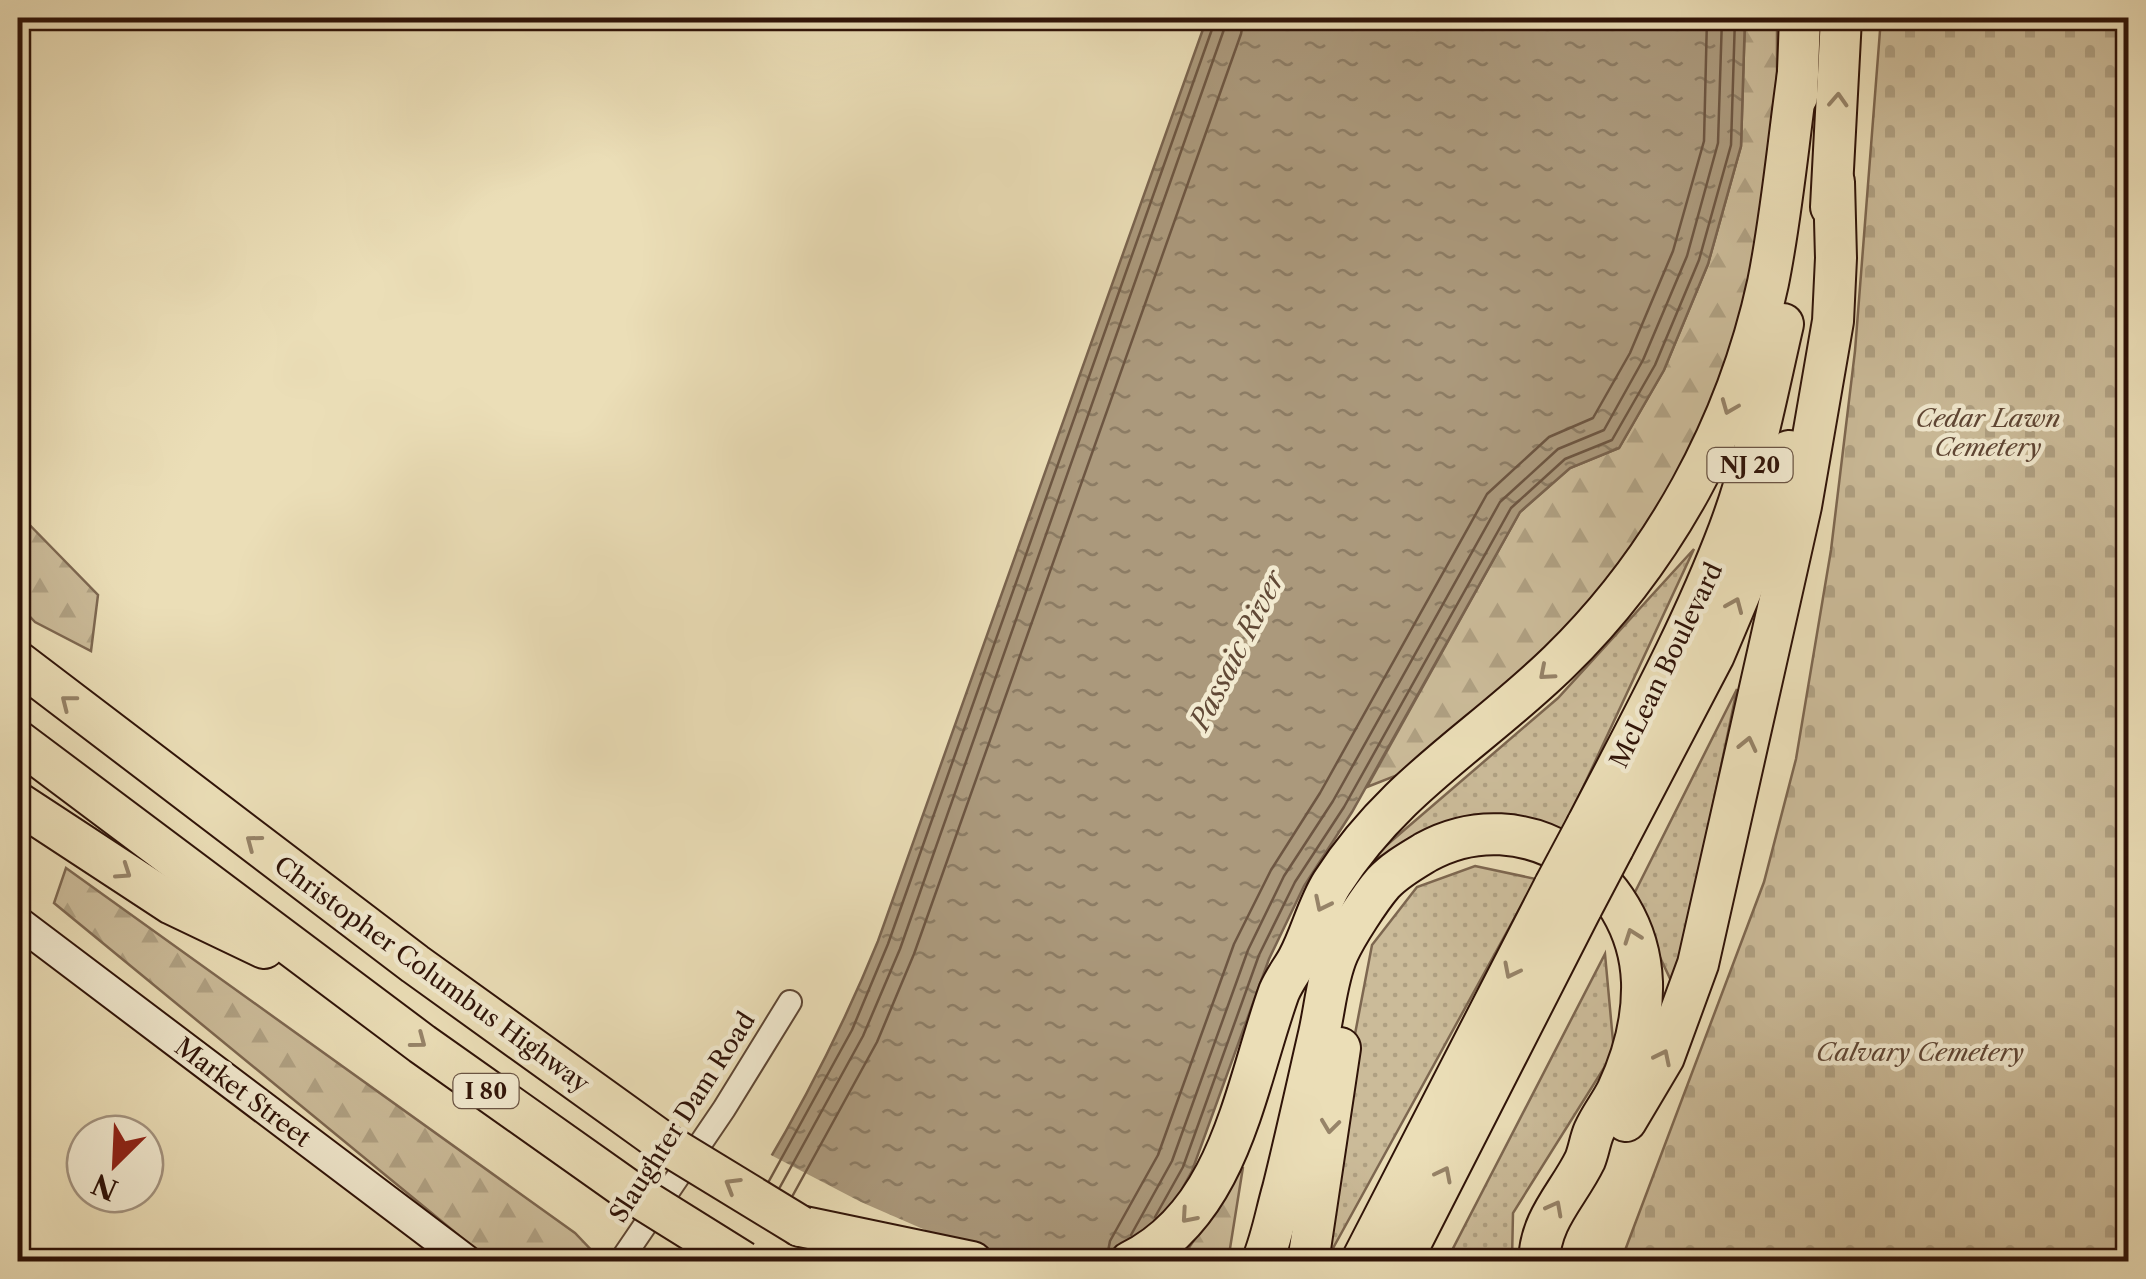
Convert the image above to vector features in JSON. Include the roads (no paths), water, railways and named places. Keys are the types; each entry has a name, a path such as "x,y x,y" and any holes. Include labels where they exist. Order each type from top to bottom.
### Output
{"highway":[{"name":"McLean Boulevard","path":"1600,837 1729,530 1747,476 1783,320 1790,271 1800,18"},
{"name":"McLean Boulevard","path":"1361,1262 1600,837 1714,655 1769,514 1791,446 1811,359 1834,182 1840,18"},
{"path":"1130,1262 1153,1249 1186,1220 1211,1184 1226,1153 1281,986 1299,957 1330,887 1385,813 1419,779 1556,665 1618,600 1679,507 1726,416 1756,326 1768,282 1798,73"},
{"path":"1584,1160 1613,1142 1649,1085 1670,1043 1698,964 1801,506 1823,390 1833,321 1834,182"},
{"name":"Christopher Columbus Highway","path":"22,664 534,1052 664,1143 864,1262"},
{"name":"I 80","path":"18,741 556,1142 743,1262"},
{"path":"29,811 172,904 340,983"},
{"path":"1262,1262 1339,951 1384,882 1408,863 1439,845 1474,835 1511,833 1549,845 1583,864 1603,884 1620,907 1635,939 1642,996 1632,1057 1594,1130 1584,1160 1550,1214 1539,1262"},
{"name":"McLean Boulevard","path":"1401,1262 1568,896"},
{"path":"1308,1262 1356,926"},
{"path":"1252,1262 1299,957"},
{"path":"800,1226 972,1262"}],"main road":[{"name":"Market Street","path":"18,922 468,1262"}],"street":[{"name":"Slaughter Dam Road","path":"620,1262 724,1109 790,1002"}],"water":[{"name":"Passaic River","path":"1207,18 1745,18 1741,146 1708,264 1664,370 1619,448 1570,468 1520,512 1352,812 1304,886 1269,959 1192,1171 1142,1261 705,1262 800,1106 878,941"}],"park label":[{"name":"Cedar Lawn Cemetery","path":"1988,432"},
{"name":"Calvary Cemetery","path":"1920,1052"}]}
